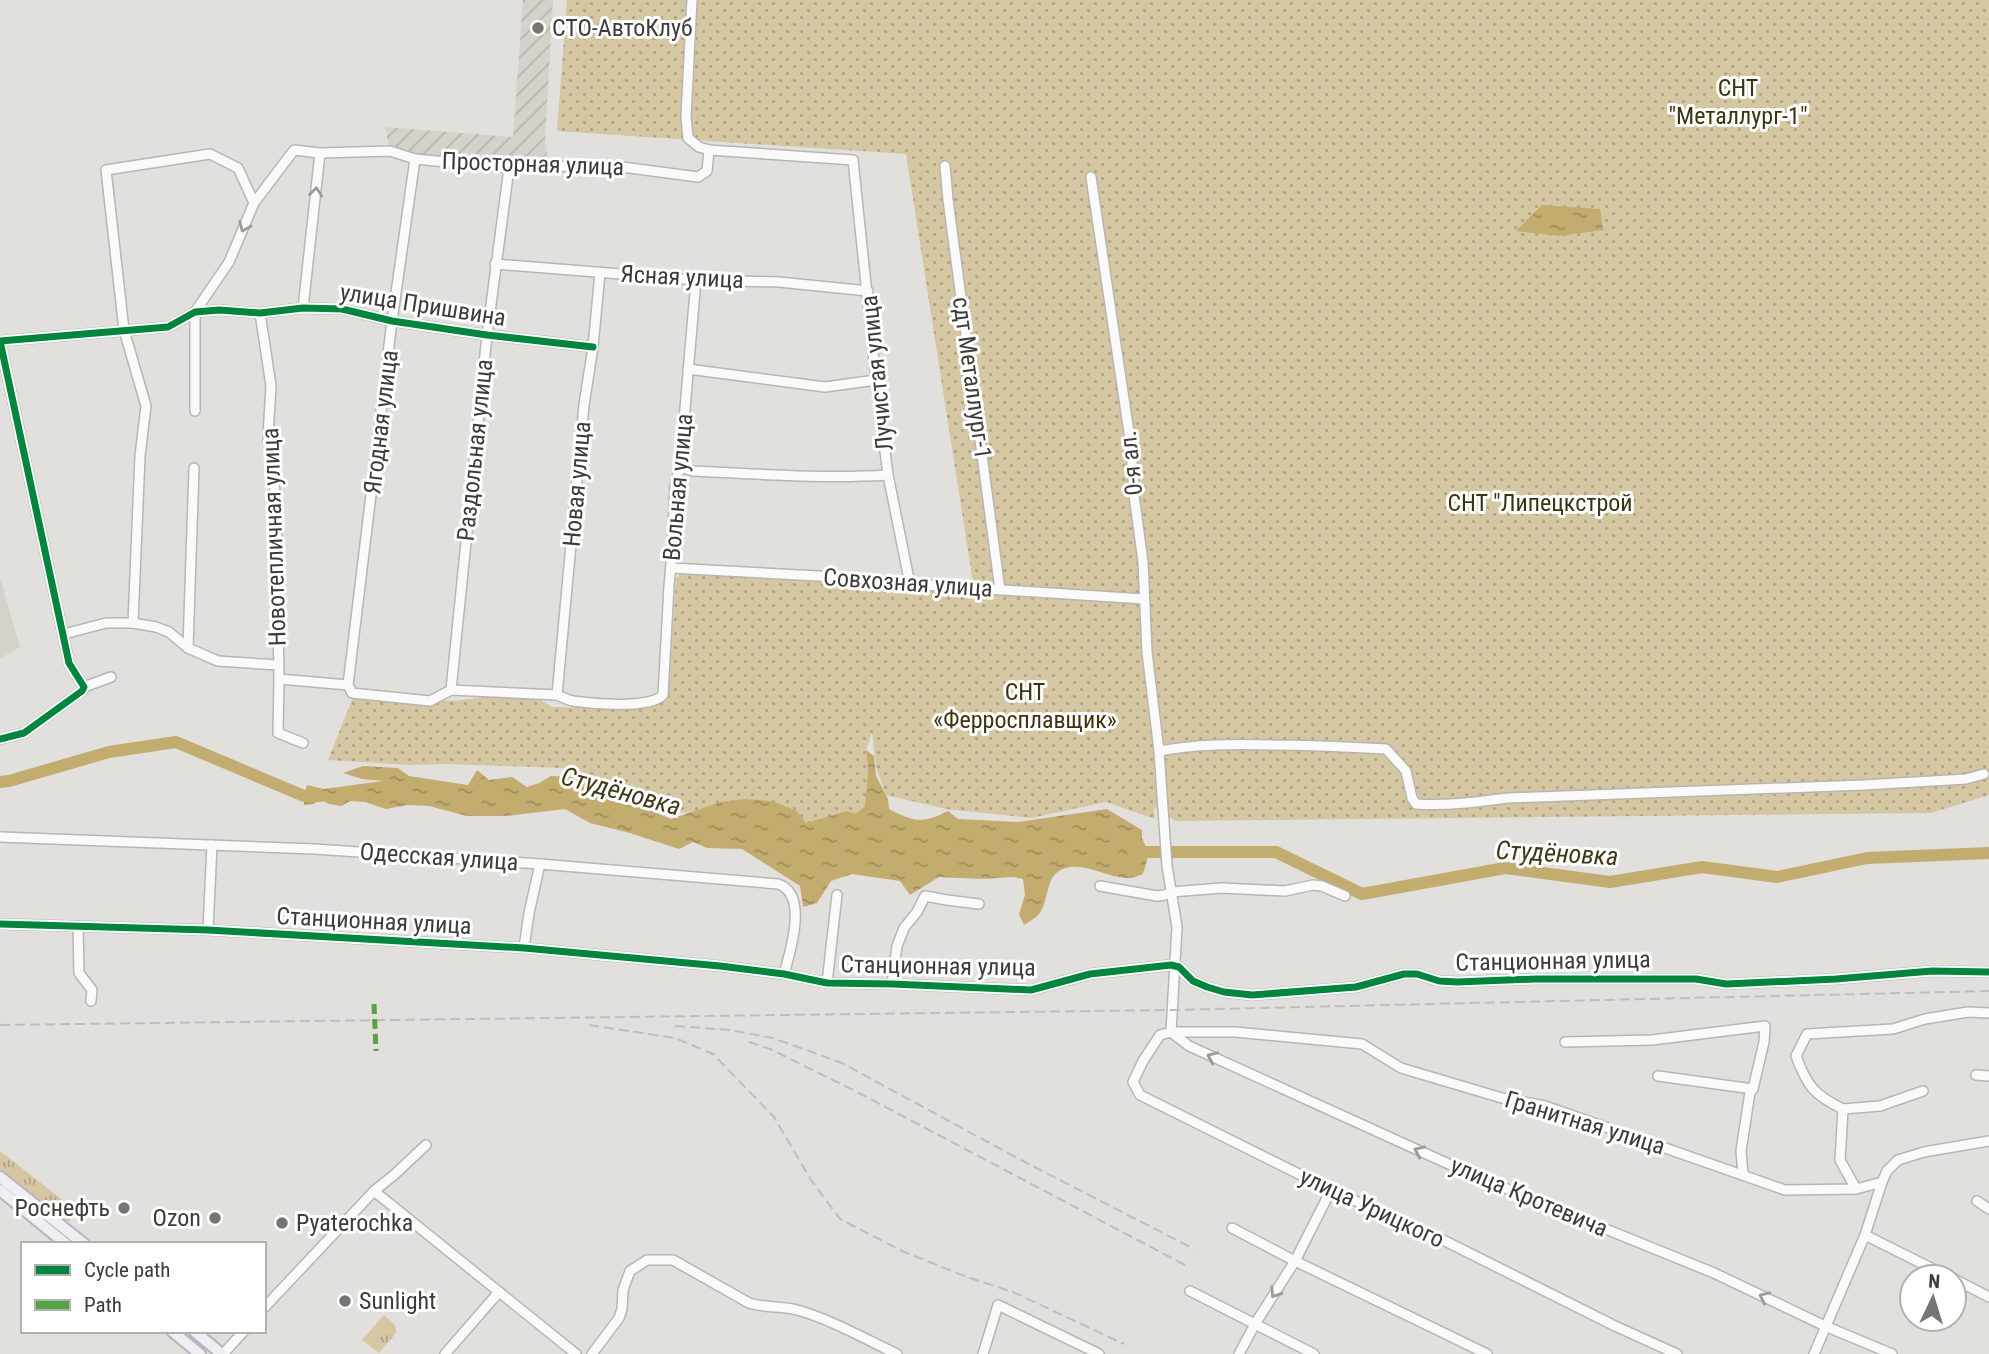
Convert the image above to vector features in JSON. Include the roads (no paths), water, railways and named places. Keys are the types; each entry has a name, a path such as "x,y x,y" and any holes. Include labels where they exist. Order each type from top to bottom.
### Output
{"main road":[{"path":"0,1177 81,1242"},
{"path":"0,1190 64,1242"},
{"path":"174,1333 200,1354"},
{"path":"197,1333 223,1354"}],"street":[{"path":"692,0 686,133 699,147 709,150"},
{"name":"Просторная улица","path":"254,203 294,150 320,153 390,151 415,159 509,168 607,165 698,177 707,171 709,150"},
{"name":"Лучистая улица","path":"709,150 853,160 888,475 911,584"},
{"path":"303,308 320,153"},
{"path":"133,623 140,456 146,406 124,330 106,170 210,154 239,168 254,203 229,262 195,312 195,411"},
{"name":"Ягодная улица","path":"348,685 392,321 415,159"},
{"name":"сдт Металлург-1","path":"945,166 1000,590"},
{"name":"Раздольная улица","path":"451,690 487,335 509,168"},
{"name":"0-я ал.","path":"1091,177 1130,446 1143,562 1147,652 1159,751 1167,866 1177,927 1171,1032"},
{"name":"Ясная улица","path":"495,264 696,280 779,282 868,291"},
{"name":"Новая улица","path":"557,695 584,405 600,273"},
{"name":"Вольная улица","path":"557,695 572,701 643,704 663,695 675,485 680,467 696,280"},
{"name":"улица Пришвина","path":"64,634 0,341 168,327 195,312 219,310 260,313 303,308 342,309 392,321 593,347"},
{"name":"Новотепличная улица","path":"260,313 271,386 268,436 276,500 278,733 303,743"},
{"path":"688,369 825,387 876,380"},
{"path":"680,467 693,471 818,477 888,475"},
{"path":"188,648 194,468"},
{"name":"Совхозная улица","path":"671,568 1144,599"},
{"path":"84,687 69,663 64,634 106,623 133,623 156,627 169,632 188,648 218,661 278,665"},
{"path":"0,739 24,733 84,687 111,677"},
{"path":"279,679 348,685 352,693 430,701 451,690 557,695"},
{"path":"1159,751 1218,744 1331,745 1386,750 1406,771 1416,804 1478,802 1520,797 1948,781 1984,774"},
{"name":"Одесская улица","path":"0,837 314,849 540,864 786,887 791,893 796,913 792,949 784,974"},
{"path":"208,930 212,845"},
{"path":"524,948 540,864"},
{"path":"1100,886 1157,896 1171,892 1222,888 1285,891 1314,885 1345,896"},
{"path":"827,984 837,895"},
{"path":"892,984 897,946 904,928 925,896 979,904"},
{"name":"Станционная улица","path":"0,924 208,930 524,948 709,965 784,974 827,984 1031,990 1090,974 1175,965 1193,981 1207,987 1252,995 1356,987 1404,974 1457,982 1696,979 1729,984 1932,971 1989,972"},
{"path":"78,926 79,973 92,990 91,1001"},
{"path":"1923,1091 1880,1105 1843,1109 1823,1099 1804,1078 1796,1056 1807,1034 1893,1029 1925,1019 1968,1012 1989,1013"},
{"path":"1565,1042 1652,1040 1765,1026 1765,1042 1753,1089 1750,1091 1741,1151 1743,1174"},
{"name":"Гранитная улица","path":"1171,1032 1234,1032 1362,1044 1401,1068 1502,1098 1545,1106 1785,1189 1856,1189 1882,1182"},
{"name":"улица Урицкого","path":"1171,1032 1160,1035 1143,1061 1133,1082 1140,1095 1331,1190 1439,1238 1677,1354"},
{"name":"улица Кротевича","path":"1171,1032 1189,1046 1475,1176 1714,1273 1825,1326 1892,1354"},
{"path":"1976,1075 1989,1076"},
{"path":"1658,1076 1753,1089"},
{"path":"1843,1109 1840,1160 1856,1189"},
{"path":"1814,1354 1865,1235 1887,1171 1898,1160 1924,1152 1989,1141"},
{"path":"266,1306 374,1191 426,1145"},
{"path":"1239,1354 1295,1261 1331,1190"},
{"path":"374,1191 576,1354"},
{"path":"1976,1201 1989,1209"},
{"path":"1232,1228 1487,1354"},
{"path":"1865,1235 1922,1263"},
{"path":"592,1354 619,1318 622,1290 630,1271 647,1260 673,1260 749,1303 796,1310 814,1316 897,1354"},
{"path":"1968,1286 1989,1297"},
{"path":"1190,1291 1314,1354"},
{"path":"445,1354 499,1292"},
{"path":"983,1354 998,1305 1099,1354"},
{"path":"223,1354 242,1333"}],"water":[{"path":"1542,205 1600,209 1603,230 1559,236 1516,231"},
{"path":"866,750 874,756 876,776 888,799 889,809 912,819 924,820 948,811 958,819 1018,822 1107,809 1142,830 1142,838 1149,853 1143,874 1123,878 1083,868 1063,869 1051,881 1040,913 1024,925 1019,914 1025,895 1023,879 1014,877 939,877 910,895 900,881 852,874 831,881 817,903 803,907 800,886 742,849 707,848 693,842 679,849 590,823 565,809 506,816 467,816 429,806 408,805 386,809 365,802 350,801 342,806 321,800 304,805 307,785 324,789 383,781 362,779 343,773 363,766 398,768 409,776 468,785 477,770 489,780 512,777 527,787 551,776 577,777 614,802 648,809 671,819 721,802 744,799 772,801 797,811 806,823 847,811 855,814 865,806 868,770"}],"waterway":[{"name":"Студёновка","path":"0,782 109,752 176,742 304,796 320,796"},
{"name":"Студёновка","path":"1133,852 1161,852"},
{"name":"Студёновка","path":"1172,852 1276,852 1362,894 1505,868 1610,882 1702,867 1777,877 1867,858 1989,853"}],"railway":[{"path":"0,1025 1173,1010 1989,991"},
{"path":"589,1025 675,1038 713,1054 774,1117 811,1180 840,1219 902,1251 1013,1292 1124,1344"},
{"path":"675,1026 730,1030 773,1038 842,1063 1019,1159 1194,1249"},
{"path":"749,1042 770,1049 859,1093 1185,1265"}],"place":[{"name":"СТО-АвтоКлуб","path":"538,28"},
{"name":"Роснефть","path":"124,1208"},
{"name":"Ozon","path":"215,1218"},
{"name":"Pyaterochka","path":"282,1223"},
{"name":"Sunlight","path":"345,1301"}],"park label":[{"name":"СНТ \"Металлург-1\"","path":"1738,102"},
{"name":"СНТ \"Липецкстрой","path":"1540,503"},
{"name":"СНТ «Ферросплавщик»","path":"1025,706"}]}
